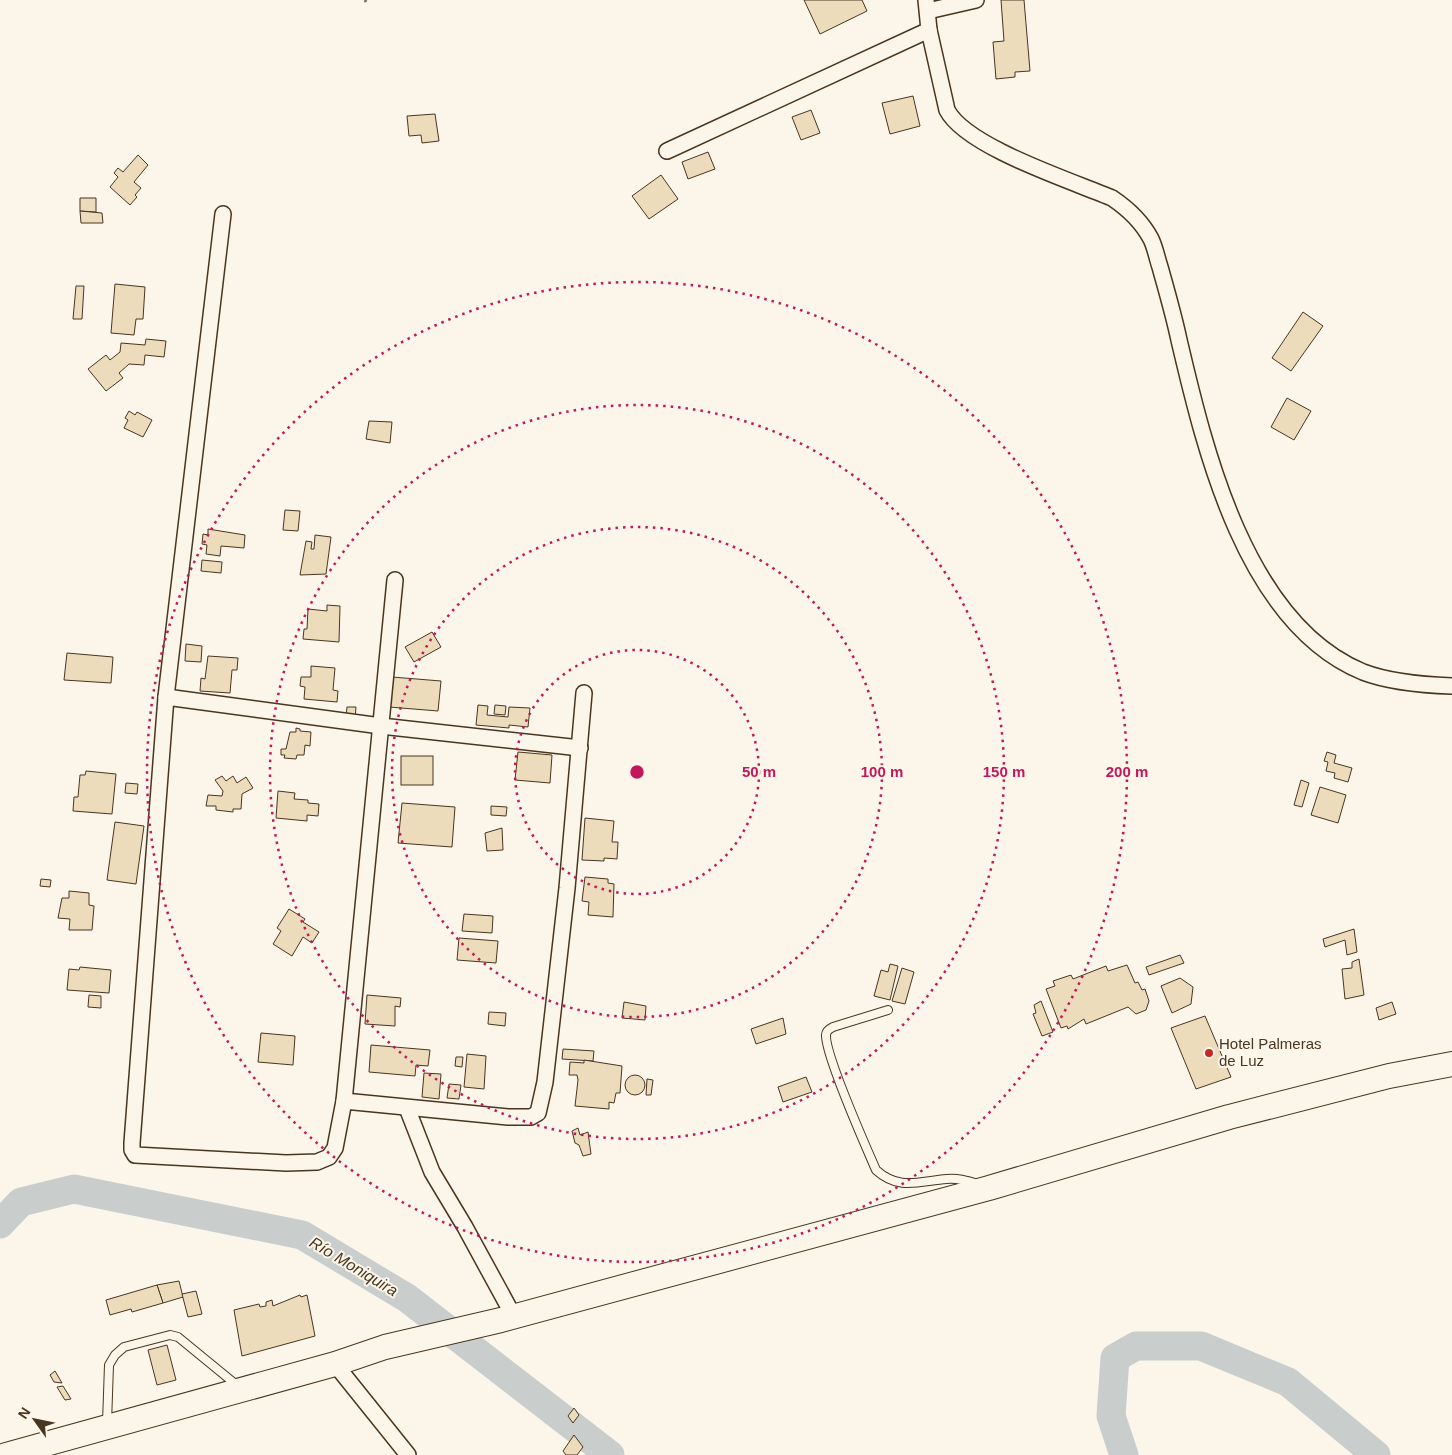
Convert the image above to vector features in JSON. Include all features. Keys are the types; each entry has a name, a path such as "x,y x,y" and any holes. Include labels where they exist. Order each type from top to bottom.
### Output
{"main road":[{"path":"6,1455 335,1364 385,1347 507,1318 989,1188 1229,1117 1389,1076 1452,1064"}],"street":[{"path":"976,0 927,6 929,30 947,110 952,120 962,130 994,149 1112,198 1127,209 1152,240 1174,318 1191,390 1220,487 1244,546 1262,582 1287,616 1317,643 1362,671 1428,685 1452,686"},
{"path":"667,151 929,30"},
{"path":"222,214 166,697 132,1150 142,1156 317,1162 329,1157 335,1148 344,1101 395,580"},
{"path":"344,1101 516,1117 535,1116 540,1110 568,888 584,693"},
{"path":"166,697 382,726 580,748"},
{"path":"407,1108 432,1172 465,1227 507,1318"},
{"path":"335,1364 408,1455"}],"lane":[{"path":"888,1010 833,1027 827,1031 826,1037 834,1067 876,1170 885,1177 900,1184 954,1179 989,1188"},
{"path":"107,1427 109,1365 124,1348 170,1336 178,1337 242,1390"}],"building":[{"path":"804,0 862,0 867,11 820,34"},
{"path":"1001,0 1024,0 1030,71 1015,72 1015,77 996,79 993,42 1004,41"},
{"path":"913,96 920,126 890,134 882,103"},
{"path":"811,110 820,133 801,140 792,117"},
{"path":"435,114 439,141 422,143 421,135 409,136 407,116"},
{"path":"708,152 715,169 688,179 682,162"},
{"path":"138,155 148,165 134,182 141,188 135,195 137,197 130,205 110,187 118,177 114,173 118,168 123,172"},
{"path":"661,175 678,199 649,219 632,196"},
{"path":"80,198 96,198 96,212 80,211"},
{"path":"80,211 102,213 103,223 81,223"},
{"path":"115,284 145,287 143,319 136,319 134,335 111,333"},
{"path":"76,286 84,286 82,319 73,319"},
{"path":"1303,312 1323,326 1291,371 1272,358"},
{"path":"146,339 166,341 164,357 145,355 144,365 129,364 119,373 123,378 106,391 88,369 106,355 110,360 120,352 121,343 145,345"},
{"path":"1287,398 1311,411 1294,440 1271,427"},
{"path":"129,411 135,415 137,412 152,420 143,437 124,428 128,420 125,418"},
{"path":"369,421 392,422 390,443 366,439"},
{"path":"285,510 300,511 298,531 283,530"},
{"path":"208,529 245,535 244,548 221,546 220,556 206,554 207,545 202,544 203,534 208,535"},
{"path":"315,535 331,537 326,574 300,575 306,541 312,542 311,549 314,549"},
{"path":"202,560 222,562 221,573 201,571"},
{"path":"327,605 340,606 339,642 303,639 304,629 307,629 308,609 327,611"},
{"path":"432,632 441,647 414,662 405,647"},
{"path":"186,644 202,646 201,662 185,661"},
{"path":"67,653 113,657 111,683 64,680"},
{"path":"208,656 238,658 237,670 232,670 230,693 200,691 201,678 205,679"},
{"path":"311,666 335,668 333,690 338,691 337,702 304,699 305,687 300,686 301,677 311,677"},
{"path":"392,677 441,681 438,711 389,707"},
{"path":"478,705 488,706 487,715 508,717 509,707 530,708 528,727 509,725 509,728 476,725"},
{"path":"495,705 506,706 505,715 494,714"},
{"path":"347,707 356,707 355,718 346,717"},
{"path":"296,728 300,729 300,731 311,732 310,746 305,745 304,755 297,755 296,759 284,758 285,755 281,755 281,749 286,749 290,732 296,732"},
{"path":"518,752 552,755 550,783 515,780"},
{"path":"1327,752 1336,755 1334,763 1352,768 1348,782 1334,778 1335,773 1326,771 1328,762 1324,761"},
{"path":"401,756 433,756 433,785 401,785"},
{"path":"86,771 116,774 112,814 73,811 74,797 78,797 80,775 85,775"},
{"path":"222,776 226,781 233,776 237,783 246,777 253,788 242,794 241,809 233,809 233,812 216,810 216,806 206,806 208,795 222,796 223,791 215,780"},
{"path":"1301,780 1309,783 1302,807 1294,805"},
{"path":"126,783 138,784 137,794 125,793"},
{"path":"1320,787 1346,795 1338,823 1311,815"},
{"path":"278,791 295,793 294,799 308,800 308,803 319,804 318,816 307,815 307,821 276,818"},
{"path":"402,803 455,807 452,847 398,843"},
{"path":"491,806 507,807 506,816 491,815"},
{"path":"585,818 614,821 612,842 618,842 617,859 604,858 604,861 582,860"},
{"path":"115,822 144,826 136,884 107,880"},
{"path":"502,828 503,850 487,851 485,833"},
{"path":"585,877 608,879 608,883 614,884 613,917 588,915 589,902 582,901"},
{"path":"41,879 51,880 50,887 40,886"},
{"path":"69,891 89,893 89,905 94,906 92,930 69,930 70,919 58,918 62,898 69,898"},
{"path":"289,909 305,919 303,922 319,932 312,943 303,937 292,956 273,944 281,931 277,928"},
{"path":"464,914 493,916 492,933 462,931"},
{"path":"1354,929 1357,952 1347,955 1345,940 1325,947 1323,939"},
{"path":"459,938 498,941 496,963 457,960"},
{"path":"1180,955 1184,963 1149,975 1146,967"},
{"path":"1359,959 1364,995 1345,999 1342,969 1352,968 1352,962"},
{"path":"890,964 898,966 890,1000 874,996 881,970 888,972"},
{"path":"1127,965 1135,983 1138,982 1142,990 1145,989 1149,1001 1146,1010 1136,1014 1128,1007 1086,1024 1084,1019 1068,1029 1067,1026 1061,1028 1046,989 1055,986 1053,981 1071,975 1073,979 1106,966 1108,971"},
{"path":"80,967 111,970 109,993 67,990 69,969 79,970"},
{"path":"902,968 914,972 905,1004 892,1001"},
{"path":"1180,978 1193,987 1191,1004 1172,1013 1161,986"},
{"path":"89,995 101,996 101,1008 88,1007"},
{"path":"367,995 401,998 400,1007 395,1006 395,1026 365,1024"},
{"path":"1041,1001 1053,1032 1042,1036 1033,1014 1036,1013 1034,1005"},
{"path":"624,1002 646,1006 645,1020 622,1018"},
{"path":"1392,1002 1396,1014 1379,1020 1376,1008"},
{"path":"489,1012 506,1013 505,1026 488,1024"},
{"path":"1205,1016 1231,1077 1196,1089 1171,1028"},
{"path":"783,1018 786,1034 756,1044 751,1029"},
{"path":"261,1033 295,1036 293,1065 258,1062"},
{"path":"371,1045 430,1050 428,1066 416,1065 415,1076 369,1072"},
{"path":"563,1049 594,1051 593,1061 562,1059"},
{"path":"467,1054 486,1056 484,1089 464,1087"},
{"path":"456,1057 463,1057 462,1067 455,1066"},
{"path":"584,1060 622,1066 620,1093 616,1093 614,1103 609,1102 609,1109 575,1106 578,1080 577,1075 569,1075 570,1062 584,1063"},
{"path":"424,1073 441,1074 439,1099 422,1097"},
{"path":"635,1075 642,1078 645,1085 642,1092 635,1095 628,1092 625,1085 628,1078"},
{"path":"806,1077 812,1092 783,1102 778,1087"},
{"path":"647,1079 653,1080 651,1095 646,1095"},
{"path":"449,1084 461,1085 459,1099 447,1098"},
{"path":"578,1128 580,1135 588,1132 591,1154 583,1156 579,1145 575,1143 572,1131"},
{"path":"179,1281 183,1297 163,1303 157,1285"},
{"path":"157,1285 163,1303 132,1312 131,1309 110,1315 106,1300"},
{"path":"196,1291 202,1314 188,1317 182,1294"},
{"path":"300,1295 301,1297 307,1295 315,1336 242,1356 234,1310 259,1304 260,1307 266,1306 266,1302 272,1300 273,1306"},
{"path":"167,1345 176,1380 157,1385 148,1350"},
{"path":"55,1371 62,1383 54,1382 50,1375"},
{"path":"63,1386 71,1399 65,1400 57,1387"},
{"path":"574,1408 579,1415 573,1423 568,1416"},
{"path":"574,1435 583,1447 577,1455 566,1455 563,1451"}],"waterway":[{"name":"Río Moniquira","path":"0,1224 21,1202 74,1189 302,1235 407,1298 610,1455"},
{"name":"Río Moniquira","path":"1124,1455 1111,1416 1115,1358 1136,1346 1201,1346 1288,1382 1376,1455"}],"place":[{"name":"Hotel Palmeras de Luz","path":"1209,1053"}]}
